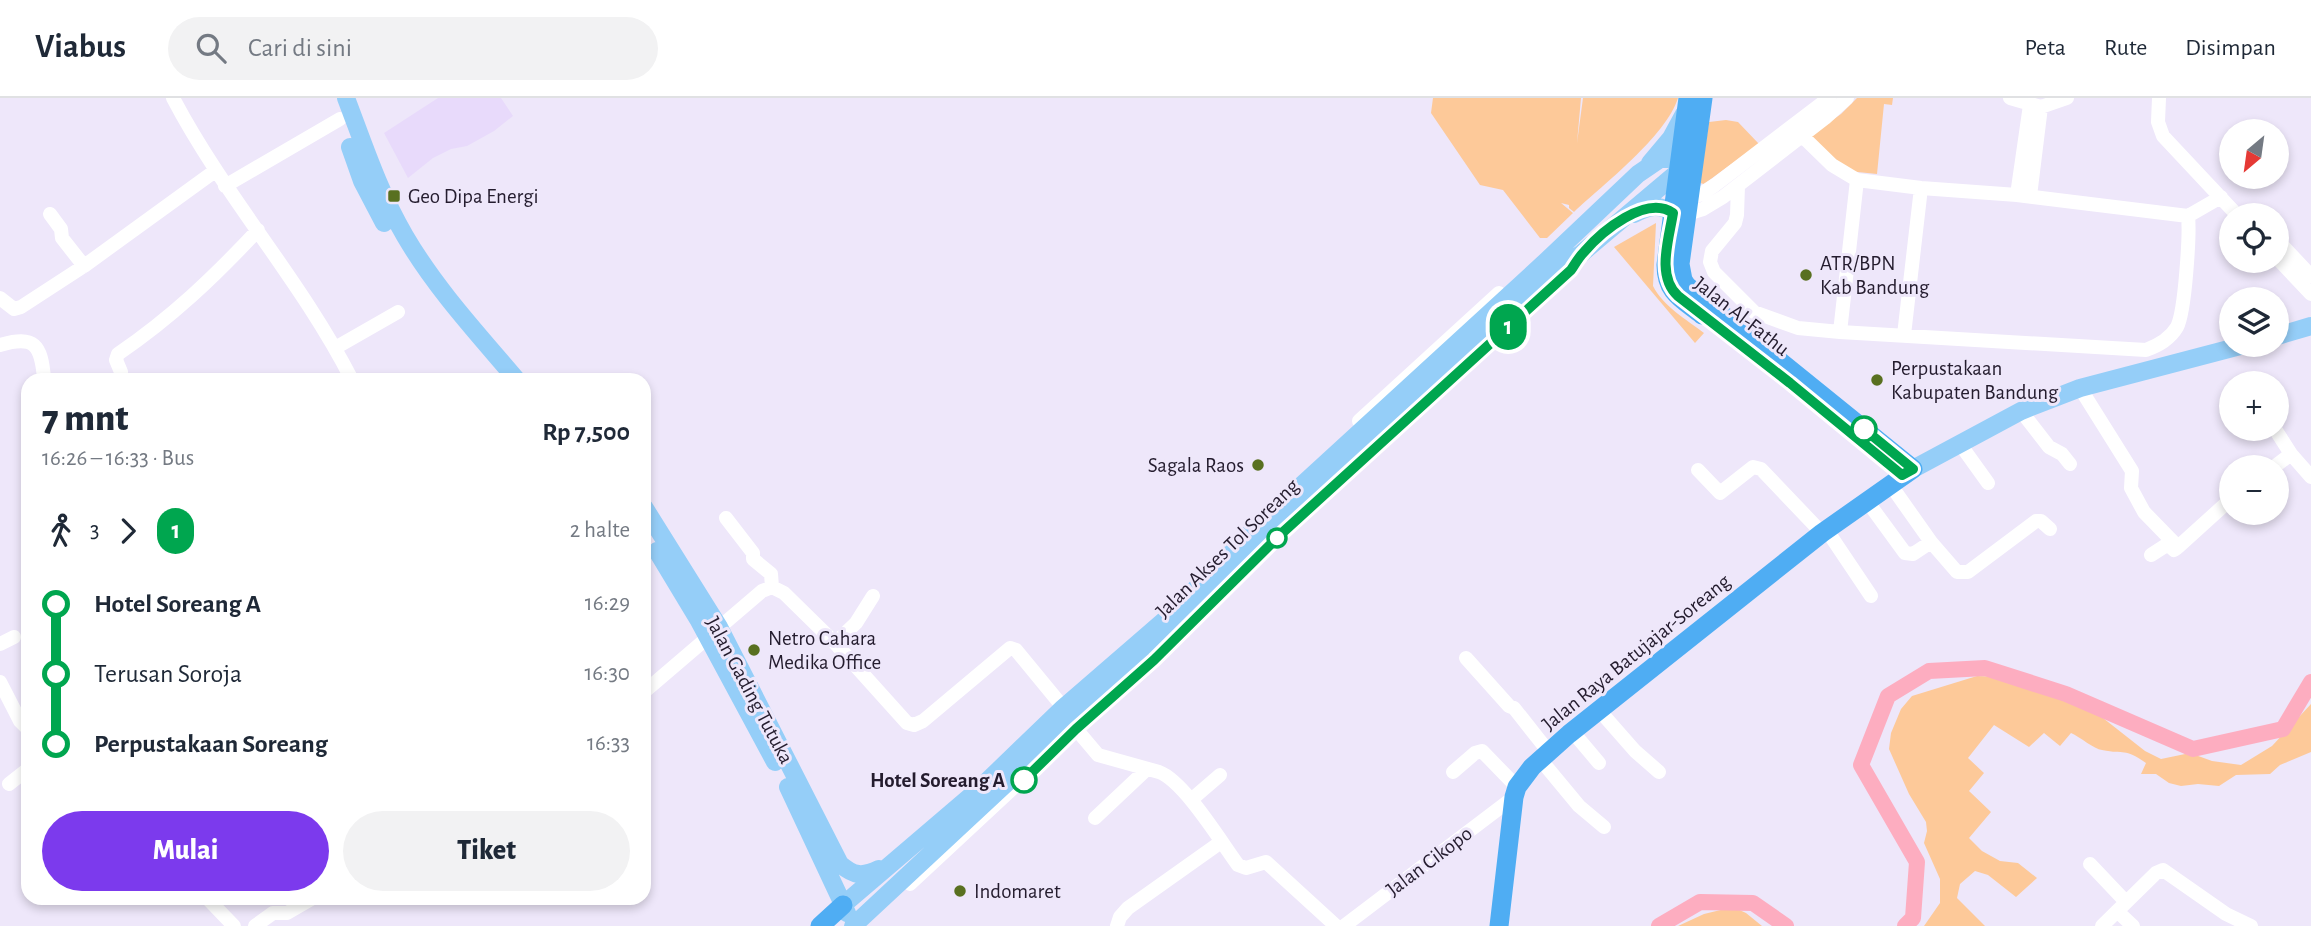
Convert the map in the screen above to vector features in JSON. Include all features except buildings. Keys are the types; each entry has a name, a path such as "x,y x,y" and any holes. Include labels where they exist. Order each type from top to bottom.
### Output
{"highway":[{"name":"Jalan Al-Fathu","path":"1693,101 1681,208 1666,265 1666,280 1672,291 1794,379 1902,476"},
{"name":"Jalan Raya Batujajar-Soreang","path":"1516,792 1544,755 1572,731 1824,531 1902,476"},
{"path":"1499,926 1516,792"},
{"path":"820,926 849,900"}],"main road":[{"path":"334,98 362,181 395,243 443,314 495,373"},
{"path":"346,98 376,180 405,237 453,306 511,373"},
{"name":"Jalan Akses Tol Soreang","path":"860,923 908,874 1151,658 1335,463 1568,238 1648,166 1671,138 1693,101"},
{"name":"Jalan Akses Tol Soreang","path":"1648,166 1660,159 1685,163"},
{"name":"Jalan Akses Tol Soreang","path":"849,900 988,781 1254,529 1335,463 1685,163"},
{"path":"1618,222 1653,206 1681,208"},
{"path":"2289,333 2311,327"},
{"path":"1902,476 2021,411 2080,388 2219,352"},
{"name":"Jalan Gading Tutuka","path":"651,520 840,864 854,875 865,876 892,863"},
{"name":"Jalan Gading Tutuka","path":"651,540 713,632 785,780 860,923"}],"street":[{"path":"173,98 215,172 258,230 335,348 348,373"},
{"path":"1681,208 1711,205 1738,186 1797,132 1829,98"},
{"path":"1681,208 1797,132 1825,118 1847,98"},
{"path":"2010,98 2036,106 2067,98"},
{"path":"2159,98 2158,122 2163,136 2226,203"},
{"path":"2023,196 2036,106"},
{"path":"225,186 341,119"},
{"path":"1797,132 1832,165 1857,180 2188,216 2221,197"},
{"path":"0,298 14,309 22,307 215,172"},
{"path":"1840,332 1857,180"},
{"path":"1738,186 1738,215 1735,223 1712,251 1710,262 1714,272 1754,312 1798,328 1840,332 2140,351 2153,347 2169,338 2178,324 2190,231 2188,216"},
{"path":"1904,335 1921,188"},
{"path":"50,214 62,230 62,238 84,266"},
{"path":"121,372 116,360 118,354 167,320 232,259 258,230"},
{"name":"Jalan Akses Tol Soreang","path":"892,863 902,845 990,768 1058,701 1172,607 1247,526 1449,337 1552,245 1568,238"},
{"name":"Jalan Akses Tol Soreang","path":"890,894 901,891 912,883 1290,525 1571,270 1582,253"},
{"path":"2289,259 2311,276"},
{"path":"2289,264 2311,294"},
{"path":"335,348 398,312"},
{"path":"0,345 18,340 31,343 41,354 44,373"},
{"path":"2080,388 2132,471 2131,488 2144,512 2178,547"},
{"path":"2021,411 2049,447 2062,454 2070,464"},
{"path":"2283,441 2311,477"},
{"path":"1960,444 1988,483"},
{"path":"1698,470 1720,493 1753,467 1761,468 1824,531 1871,596"},
{"path":"1902,476 1931,542 1958,572 1968,572 2036,521 2041,521 2050,529"},
{"path":"1867,501 1905,553 1913,554 1931,542"},
{"path":"2151,555 2168,544 2174,550 2219,510"},
{"path":"726,518 753,553 753,559 771,574 772,587"},
{"path":"651,681 762,591 772,587 784,593 835,643 907,723 914,725 923,721 1010,648 1016,649 1058,701"},
{"path":"835,643 856,623 873,596"},
{"path":"0,644 14,637"},
{"path":"1466,658 1509,706 1514,708 1580,806 1604,827"},
{"path":"0,682 21,722"},
{"path":"1599,710 1635,751 1659,772"},
{"path":"1076,729 1094,753 1168,776 1191,800 1241,867 1262,862 1271,865 1336,926"},
{"path":"1572,731 1599,763"},
{"path":"1454,772 1475,753 1482,751 1516,792"},
{"path":"1095,818 1147,769"},
{"path":"9,784 21,775"},
{"path":"1191,800 1220,775"},
{"name":"Jalan Cikopo","path":"1344,926 1516,792"},
{"path":"1117,926 1120,917 1128,908 1221,842"},
{"path":"2090,864 2133,926"},
{"path":"2102,926 2156,873 2163,870 2226,914 2250,926"},
{"path":"214,905 234,926"},
{"path":"255,926 271,914 287,913 301,905"}],"shaded area":[{"name":"Geo Dipa Energi","path":"438,98 501,98 513,116 494,131 467,146 451,149 433,158 408,178 384,133"},
{"path":"1433,98 1581,98 1577,143 1583,98 1678,98 1661,128 1633,159 1574,212 1569,205 1561,203 1573,213 1547,238 1540,238 1503,190 1480,185 1431,113"},
{"path":"1857,98 1893,98 1892,105 1884,104 1877,174 1848,171 1808,137 1841,114"},
{"path":"1709,122 1738,122 1759,144 1704,184 1700,183"},
{"path":"1656,223 1653,286 1669,306 1704,333 1695,343 1614,247"},
{"path":"1977,676 2003,677 2049,690 2103,718 2145,751 2161,759 2190,753 2212,761 2241,765 2272,746 2311,704 2311,752 2280,765 2270,774 2236,775 2219,786 2181,786 2169,783 2156,774 2141,774 2146,763 2133,755 2099,749 2071,733 2060,746 2044,733 2029,747 1994,725 1968,758 1984,773 1969,791 1991,812 1969,838 1982,851 2000,861 2018,863 2037,878 2016,897 1988,875 1975,871 1960,884 1957,898 1985,926 1924,926 1940,903 1940,879 1924,843 1926,822 1909,794 1889,749 1891,733 1901,709 1912,696"},
{"path":"1733,907 1746,913 1762,926 1678,926 1704,914"}],"waterway":[{"path":"1905,926 1913,918 1917,862 1861,765 1888,696 1929,671 1985,668 2066,694 2193,749 2283,729 2311,682"},
{"path":"1659,926 1700,902 1753,903 1786,926"}],"bus line":[{"name":"1","path":"1024,780 1076,729 1154,660 1281,534 1571,270 1582,253 1618,222 1645,209 1661,207 1673,213 1666,265 1666,280 1672,291 1902,475 1913,469 1864,429"}],"place":[{"name":"Geo Dipa Energi","path":"394,196"},
{"name":"ATR/BPN Kab Bandung","path":"1806,275"},
{"name":"Perpustakaan Kabupaten Bandung","path":"1877,380"},
{"name":"Sagala Raos","path":"1258,465"},
{"name":"Netro Cahara Medika Office","path":"754,650"},
{"name":"Hotel Soreang A","path":"1024,780"},
{"name":"Indomaret","path":"960,891"}]}
